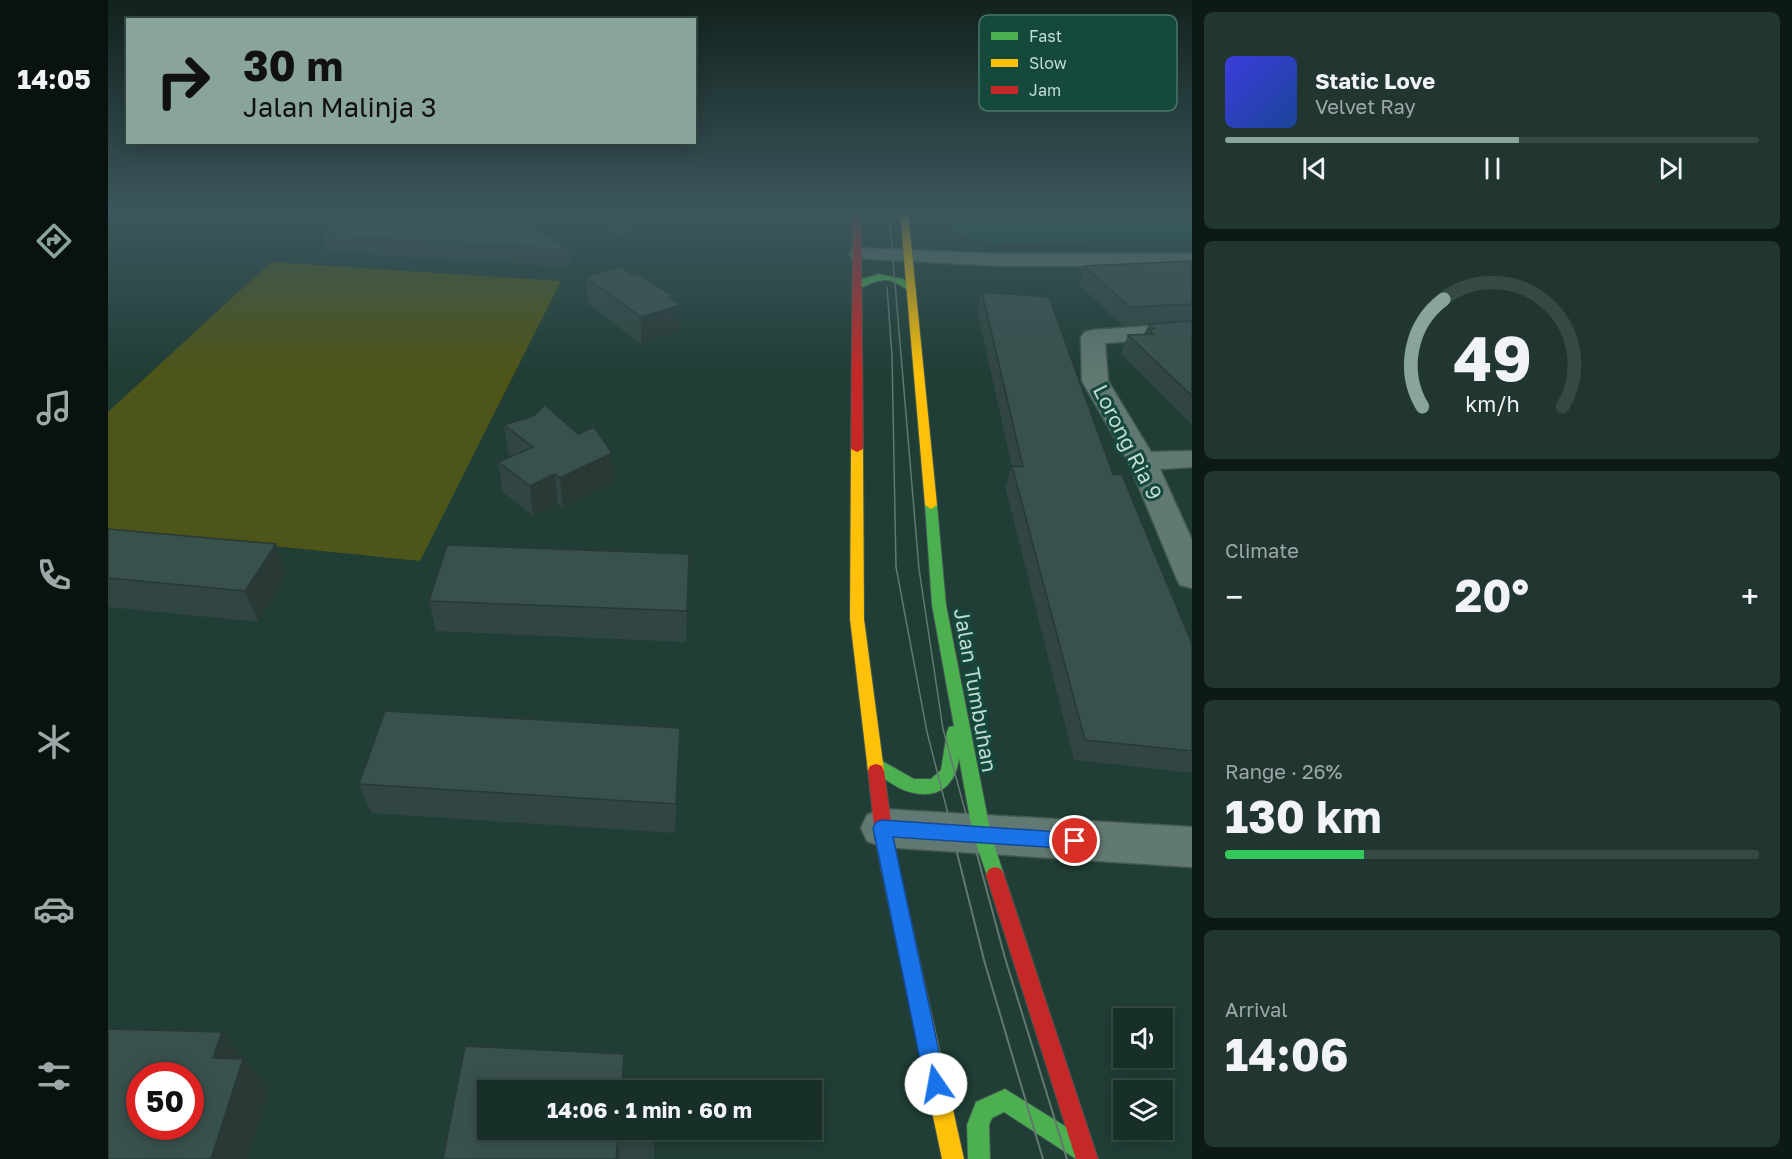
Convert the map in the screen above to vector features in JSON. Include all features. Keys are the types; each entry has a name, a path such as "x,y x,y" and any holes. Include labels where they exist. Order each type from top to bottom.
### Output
{"main road":[{"path":"859,266 857,619 882,828 953,1159"},
{"name":"Jalan Tumbuhan","path":"911,266 939,605 982,835 1086,1155"},
{"path":"858,286 874,275 891,275 913,290"},
{"path":"875,764 912,786 934,786 949,773 958,710"},
{"path":"979,1159 978,1125 984,1110 1005,1101 1029,1113 1086,1155"}],"street":[{"name":"Lorong Ria 9","path":"1192,330 1093,337 1095,381 1142,461 1192,577"},
{"path":"1142,461 1192,459"},
{"path":"882,828 1192,848"}],"shaded area":[{"path":"267,266 333,266 561,281 420,561 108,529 108,412"}],"building":[{"path":"1084,266 1192,266 1192,304 1130,307"},
{"path":"620,267 632,275 639,274 673,296 669,297 680,305 641,317 586,277"},
{"path":"982,292 1049,297 1113,474 1122,475 1192,644 1192,751 1085,740 1012,466 1023,467"},
{"path":"1192,321 1192,396 1128,335 1153,334 1149,330 1154,329 1149,324"},
{"path":"545,405 578,434 594,427 612,453 560,478 555,474 530,486 498,462 533,447 504,425 533,416"},
{"path":"108,529 276,544 245,591 108,578"},
{"path":"447,545 689,554 687,611 429,601"},
{"path":"385,711 680,728 676,804 359,784"},
{"path":"108,1029 222,1032 213,1058 243,1059 211,1159 108,1159"},
{"path":"465,1046 624,1054 622,1080 477,1080 477,1140 618,1140 616,1159 443,1159"}],"tram line":[{"path":"894,266 919,569 943,729 967,818"},
{"path":"887,287 892,356 896,567 927,732 949,818"},
{"path":"948,817 984,960 1043,1159"},
{"path":"967,817 1005,958 1067,1159"}],"traffic: fast":[{"path":"858,286 872,278 886,277 900,281 913,290"},
{"path":"931,505 939,605 982,835 995,875"},
{"path":"875,764 912,786 934,786 949,773 955,732"},
{"path":"979,1159 978,1125 984,1110 1005,1100 1084,1151"}],"traffic: slow":[{"path":"909,266 931,505"},
{"path":"857,449 857,619 876,771"},
{"path":"920,1007 953,1159"}],"traffic: jam":[{"path":"857,266 857,449"},
{"path":"876,771 885,844 920,1007"},
{"path":"995,875 1087,1159"}],"route":[{"path":"936,1084 882,828 1075,841"}]}
